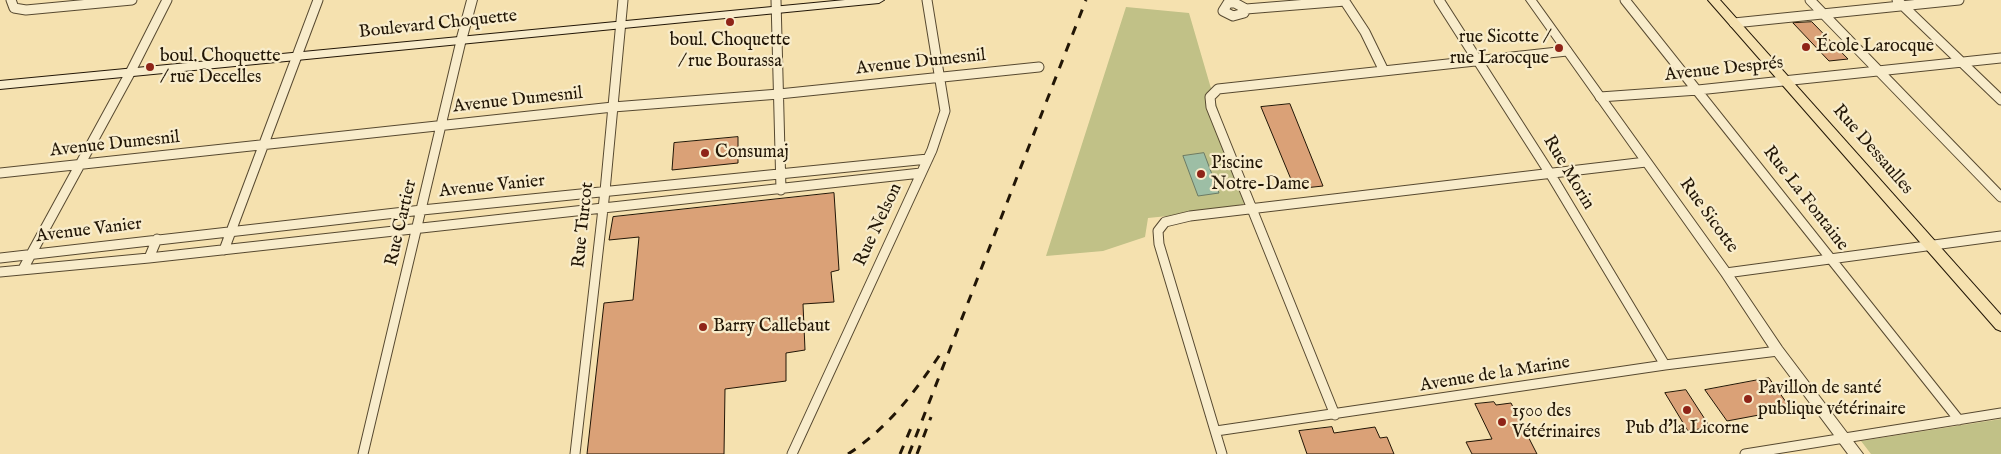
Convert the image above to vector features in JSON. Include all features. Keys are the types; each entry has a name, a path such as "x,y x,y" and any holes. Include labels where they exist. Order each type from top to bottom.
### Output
{"main road":[{"name":"Boulevard Choquette","path":"0,85 621,25 776,5 879,0"},
{"name":"Rue Dessaulles","path":"1714,0 2001,325"}],"street":[{"path":"12,4 26,10 132,0"},
{"path":"23,269 78,165 130,73 167,0"},
{"path":"224,250 318,0"},
{"name":"Rue Cartier","path":"363,454 472,0"},
{"name":"Rue Turcot","path":"575,454 605,191 623,0"},
{"name":"Rue Nelson","path":"792,454 928,159 945,111 927,0"},
{"name":"Rue Morin","path":"1439,0 1551,175 1666,364"},
{"name":"Rue Sicotte","path":"1531,0 1726,273 1778,351 1856,454"},
{"name":"Rue La Fontaine","path":"1625,0 1959,420"},
{"path":"1810,0 2001,197"},
{"path":"1734,23 1824,14 1900,3 1958,0"},
{"path":"1246,9 1345,1 1365,32 1384,71"},
{"path":"1900,3 2001,100"},
{"path":"776,5 781,190"},
{"path":"1335,415 1251,209 1211,107 1210,97 1218,88 1567,50"},
{"name":"Avenue Després","path":"1600,97 1698,90 1785,79 2001,58"},
{"name":"Avenue Dumesnil","path":"0,173 613,107 779,94 1039,67"},
{"name":"Avenue Vanier","path":"0,258 232,230 928,159"},
{"path":"1222,454 1159,244 1158,231 1165,222 1190,216 1551,175 1646,162"},
{"path":"831,168 832,184"},
{"name":"Avenue Vanier","path":"0,272 224,250 781,190 921,173"},
{"path":"1726,273 2001,236"},
{"path":"149,258 157,240"},
{"name":"Avenue de la Marine","path":"1216,431 1335,415 1666,364 1778,351"},
{"path":"1745,454 2001,413"}],"green space":[{"path":"1126,7 1189,13 1210,85 1249,203 1188,214 1148,218 1145,237 1103,251 1046,256"},
{"path":"2001,419 2001,454 1871,454 1861,441"}],"shaded area":[{"name":"Piscine Notre-Dame","path":"1204,153 1219,193 1198,196 1183,156"}],"building":[{"name":"École Larocque","path":"1812,22 1848,59 1829,61 1793,23"},
{"path":"1290,104 1323,186 1295,189 1261,107"},
{"name":"Consumaj","path":"738,137 738,163 672,170 674,143"},
{"name":"Barry Callebaut","path":"834,193 839,270 831,272 834,302 803,304 805,350 786,353 786,381 725,389 724,454 587,454 604,303 633,300 639,237 609,240 613,217"},
{"name":"Pavillon de santé publique vétérinaire","path":"1769,378 1791,409 1727,421 1705,390"},
{"name":"Pub d'la Licorne","path":"1686,390 1710,427 1688,431 1665,393"},
{"name":"1500 des Vétérinaires","path":"1494,402 1496,405 1511,403 1537,454 1472,454 1466,442 1492,439 1475,404"},
{"path":"1332,427 1334,433 1375,427 1380,438 1387,437 1394,454 1307,454 1299,431"}],"railway":[{"path":"909,454 1086,0"},
{"path":"848,454 876,433 900,408 941,353"},
{"path":"917,454 931,417"},
{"path":"900,454 914,421"}],"place":[{"name":"boul. Choquette / rue Bourassa","path":"730,22"},
{"name":"École Larocque","path":"1806,47"},
{"name":"rue Sicotte / rue Larocque","path":"1559,48"},
{"name":"boul. Choquette / rue Decelles","path":"150,67"},
{"name":"Consumaj","path":"705,153"},
{"name":"Piscine Notre-Dame","path":"1201,174"},
{"name":"Barry Callebaut","path":"703,327"},
{"name":"Pavillon de santé publique vétérinaire","path":"1748,399"},
{"name":"Pub d'la Licorne","path":"1687,410"},
{"name":"1500 des Vétérinaires","path":"1502,422"}]}
